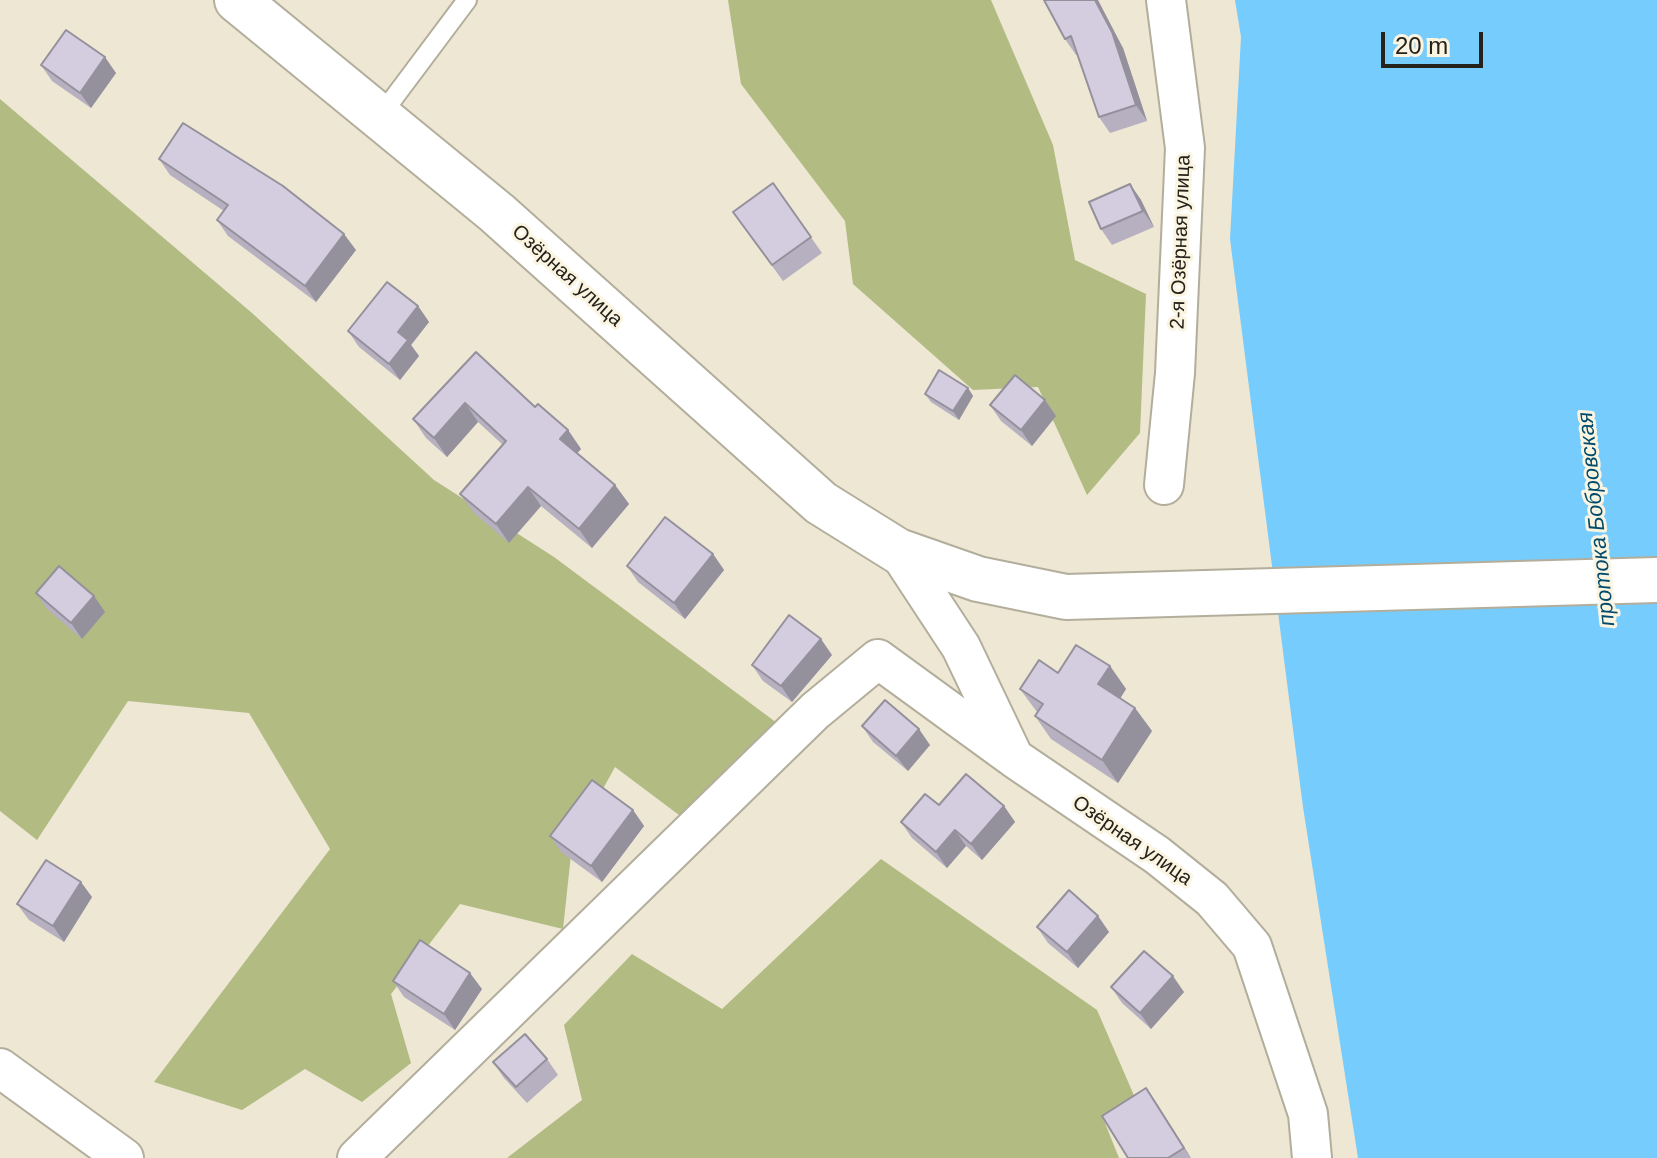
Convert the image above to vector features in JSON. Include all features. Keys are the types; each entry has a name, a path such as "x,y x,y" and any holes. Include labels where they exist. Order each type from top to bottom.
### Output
{"street":[{"name":"Озёрная улица","path":"237,0 497,213 821,503 898,551 978,579 1066,597 1657,580"},
{"name":"2-я Озёрная улица","path":"1164,485 1175,373 1185,148 1166,0"},
{"name":"Озёрная улица","path":"898,551 961,647 1014,758 1157,855 1212,899 1252,946 1308,1114 1312,1158"},
{"path":"357,1158 815,711 878,659 1014,758"},
{"path":"0,1068 124,1158"}],"lane":[{"path":"381,115 467,0"}],"green space":[{"path":"728,0 991,0 1053,145 1075,260 1146,294 1140,433 1087,495 1038,387 973,390 853,284 845,221 741,84"},
{"path":"0,99 252,313 434,480 554,557 781,726 687,821 615,767 572,845 563,929 460,904 391,994 411,1063 362,1102 305,1069 242,1110 154,1082 330,849 249,713 128,701 37,840 0,811"},
{"path":"881,859 1097,1010 1139,1107 1103,1118 1119,1158 507,1158 582,1100 564,1025 632,954 722,1009"}],"water":[{"name":"протока Бобровская","path":"1235,0 1657,0 1657,1158 1358,1158 1303,807 1230,239 1241,37"}],"building":[{"path":"1044,0 1095,0 1112,32 1136,105 1099,117 1071,36 1065,39"},
{"path":"66,30 105,57 80,93 41,65"},
{"path":"183,123 283,186 344,234 305,286 217,220 228,205 159,159"},
{"path":"773,183 811,237 772,265 733,212"},
{"path":"1130,184 1143,211 1101,229 1089,202"},
{"path":"387,282 418,306 398,332 408,340 389,364 348,331"},
{"path":"476,352 535,407 538,404 568,430 560,439 615,485 579,529 528,487 496,524 460,494 506,441 465,403 434,438 413,419"},
{"path":"939,370 968,388 953,411 925,394"},
{"path":"1015,375 1045,400 1021,430 990,405"},
{"path":"665,517 713,554 674,603 627,566"},
{"path":"59,566 94,596 71,623 36,593"},
{"path":"789,615 821,639 781,686 752,665"},
{"path":"1076,645 1110,666 1098,684 1135,708 1102,760 1035,716 1043,704 1020,689 1039,660 1058,673"},
{"path":"885,700 919,729 896,756 862,726"},
{"path":"966,774 1004,806 971,844 955,830 936,852 901,822 925,794 939,805"},
{"path":"592,780 633,810 591,866 550,836"},
{"path":"46,860 81,882 53,926 17,904"},
{"path":"1069,890 1098,916 1067,952 1037,927"},
{"path":"420,940 470,973 444,1014 393,981"},
{"path":"1144,951 1173,976 1140,1013 1111,987"},
{"path":"525,1034 547,1059 516,1087 493,1062"},
{"path":"1146,1088 1184,1148 1168,1158 1128,1158 1102,1116"}]}
